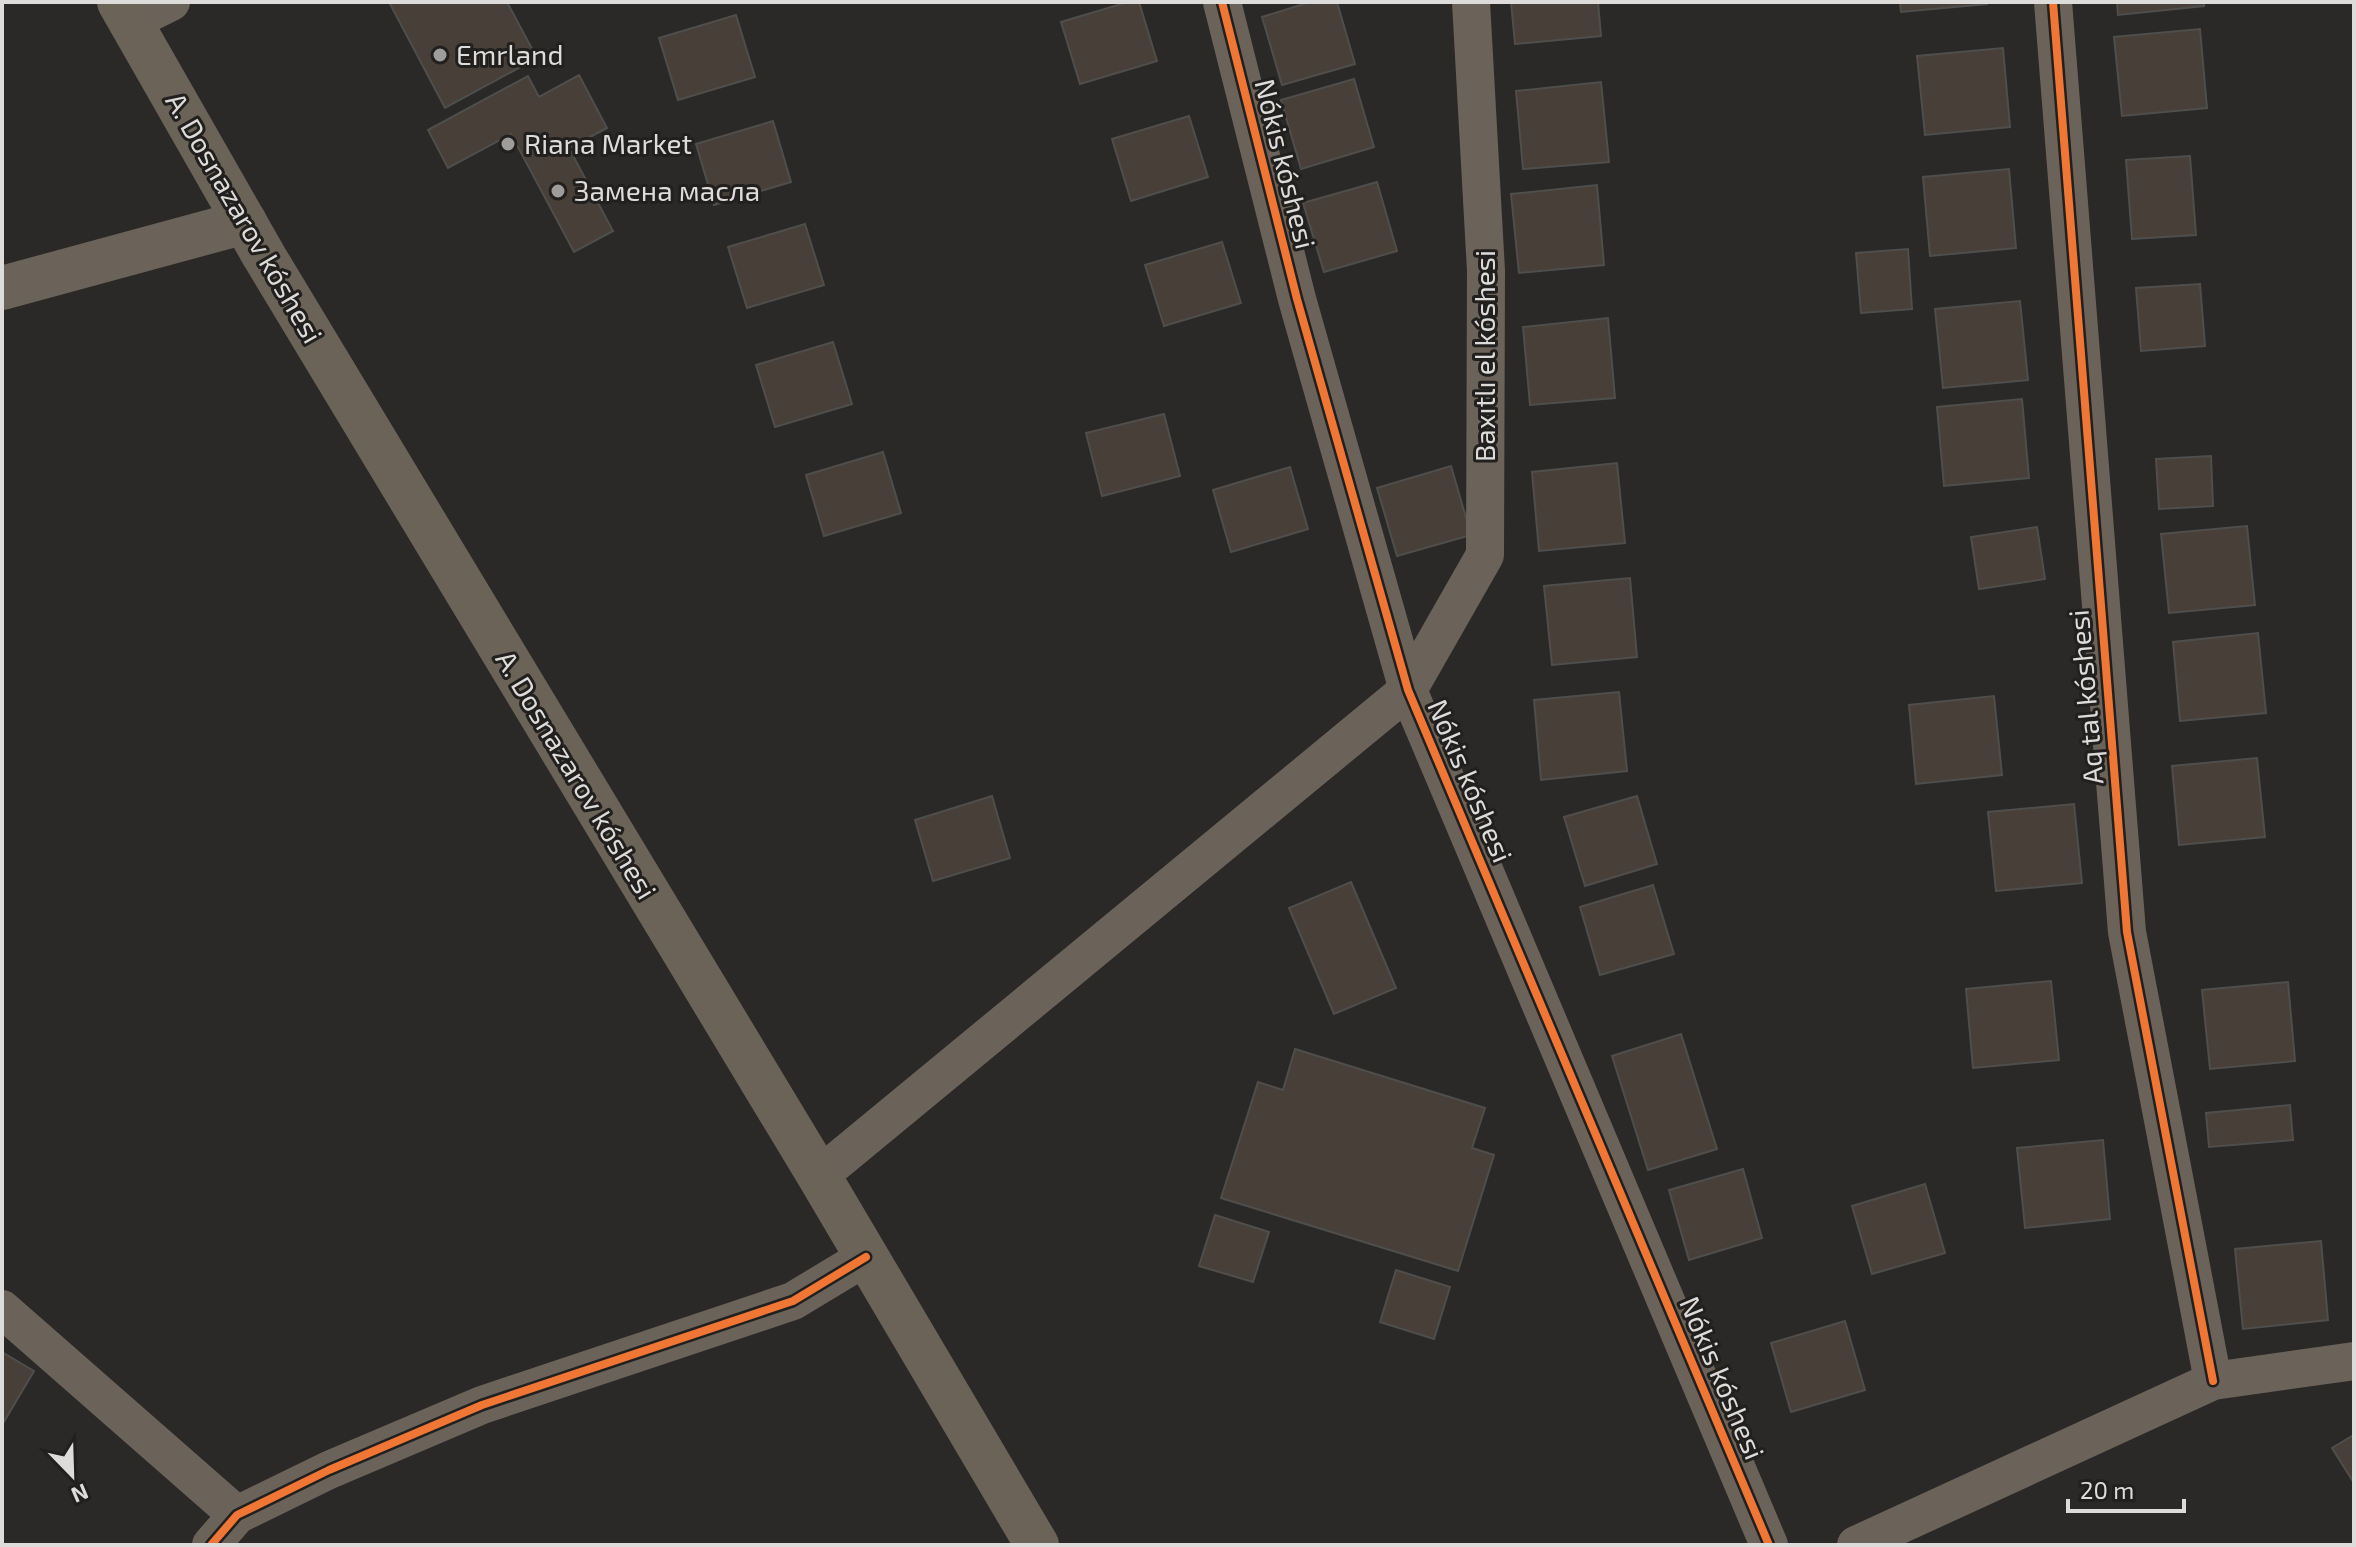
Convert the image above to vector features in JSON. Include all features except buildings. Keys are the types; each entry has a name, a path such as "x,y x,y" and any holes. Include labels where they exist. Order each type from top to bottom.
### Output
{"main road":[{"name":"A. Dosnazarov kóshesi","path":"125,12 245,222 819,1176 1037,1545"}],"street":[{"path":"125,12 171,2"},
{"name":"Nókis kóshesi","path":"1222,2 1297,299 1408,690 1769,1545"},
{"name":"Baxıtlı el kóshesi","path":"1408,690 1485,555 1486,271 1471,2"},
{"name":"Aq tal kóshesi","path":"2053,2 2127,932 2213,1381"},
{"path":"2,288 245,222"},
{"path":"819,1176 1408,690"},
{"path":"211,1545 237,1515 329,1470 482,1405 793,1301 866,1257"},
{"path":"2,1309 237,1515"},
{"path":"1856,1545 2213,1381 2354,1361"}],"cycle path":[{"path":"1222,2 1297,299 1408,690 1769,1545"},
{"path":"2053,2 2127,932 2213,1381"},
{"path":"211,1545 237,1515 329,1470 482,1405 793,1301 866,1257"}],"place":[{"name":"Emrland","path":"440,55"},
{"name":"Riana Market","path":"508,144"},
{"name":"Замена масла","path":"558,191"}]}
